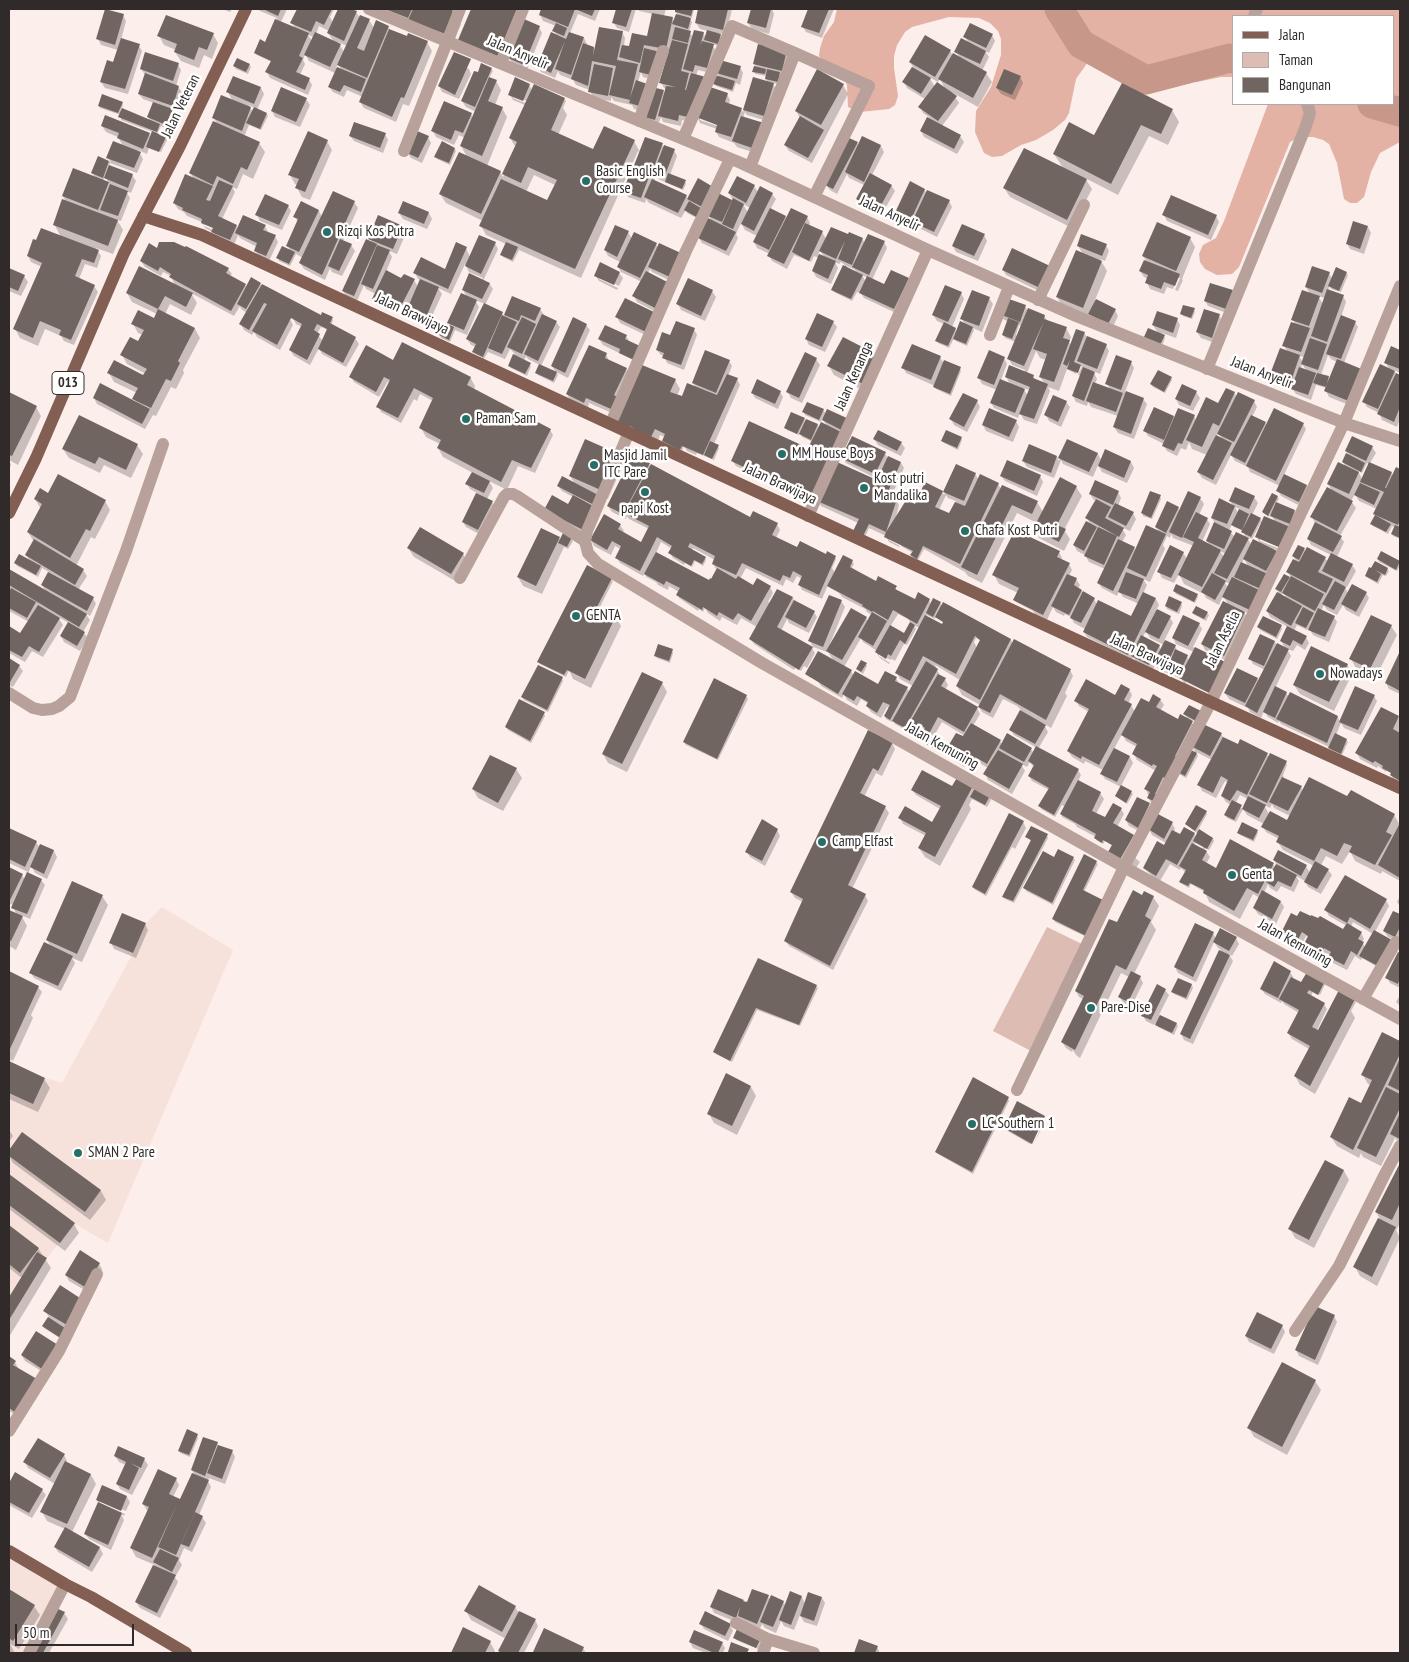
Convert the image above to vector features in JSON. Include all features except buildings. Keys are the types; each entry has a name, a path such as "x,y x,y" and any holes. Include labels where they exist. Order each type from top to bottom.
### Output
{"main road":[{"name":"Jalan Veteran","path":"143,216 180,146 246,9"},
{"name":"Jalan Brawijaya","path":"143,216 202,235 1210,702 1400,788"},
{"name":"013","path":"9,513 36,458 124,253 143,216"},
{"path":"9,1551 65,1584 92,1597 186,1653"}],"street":[{"name":"Jalan Anyelir","path":"369,9 730,159 1038,300 1344,423 1400,441"},
{"path":"404,151 460,9"},
{"path":"501,63 523,9"},
{"path":"683,139 732,26 795,53 869,86 814,197"},
{"path":"639,121 664,51"},
{"path":"750,168 795,53"},
{"path":"1207,369 1306,126 1310,113 1307,105"},
{"path":"611,423 686,251 730,159"},
{"path":"1038,300 1084,205"},
{"name":"Jalan Kenanga","path":"808,516 928,250"},
{"name":"Jalan Aselia","path":"1017,1090 1124,866 1210,702 1344,423 1400,286"},
{"path":"990,335 1009,287"},
{"path":"460,578 504,497 508,494 517,496 586,541 587,531 629,432"},
{"path":"9,693 33,708 42,710 59,706 70,697 126,551 163,444"},
{"name":"Jalan Kemuning","path":"586,541 588,554 598,564 762,663 1400,1020"},
{"path":"1363,999 1396,942"},
{"path":"1295,1331 1340,1266 1400,1146"},
{"path":"9,1432 59,1351 97,1274"},
{"path":"29,1653 65,1584"},
{"path":"736,1623 768,1639 814,1653"},
{"path":"763,1653 768,1639"}],"shaded area":[{"path":"837,9 1400,9 1400,142 1380,153 1371,172 1364,197 1357,203 1350,203 1344,199 1337,163 1329,144 1313,137 1300,137 1290,142 1239,267 1232,274 1217,275 1205,269 1200,262 1199,254 1203,245 1216,238 1224,221 1268,105 1394,105 1394,15 1232,15 1232,77 1221,77 1197,82 1146,80 1100,55 1088,62 1076,79 1069,113 1065,120 1036,140 1021,145 1002,156 992,157 984,153 975,132 976,111 991,87 1001,55 1001,39 998,31 990,23 979,18 949,17 912,27 905,32 897,45 894,56 898,96 895,105 889,109 860,112 848,107 847,85 844,79 824,63 819,56 824,36 834,22"},
{"name":"SMAN 2 Pare","path":"162,907 233,950 108,1243 75,1224 47,1258 9,1320 9,1061 45,1078 62,1083 133,953 146,923"},
{"path":"9,1551 65,1584 29,1653 9,1653"}],"green space":[{"path":"1047,927 1084,945 1031,1051 993,1031"}],"waterway":[{"path":"1059,9 1081,44 1146,80 1232,59"},
{"path":"1376,105 1400,112"}],"place":[{"name":"Basic English Course","path":"586,181"},
{"name":"Rizqi Kos Putra","path":"327,232"},
{"name":"Paman Sam","path":"466,419"},
{"name":"MM House Boys","path":"782,454"},
{"name":"Masjid Jamil ITC Pare","path":"594,465"},
{"name":"Kost putri Mandalika","path":"864,488"},
{"name":"papi Kost","path":"645,492"},
{"name":"Chafa Kost Putri","path":"965,531"},
{"name":"GENTA","path":"576,616"},
{"name":"Nowadays","path":"1320,674"},
{"name":"Camp Elfast","path":"822,842"},
{"name":"Genta","path":"1232,875"},
{"name":"Pare-Dise","path":"1091,1008"},
{"name":"LC Southern 1","path":"972,1124"},
{"name":"SMAN 2 Pare","path":"78,1153"}]}
